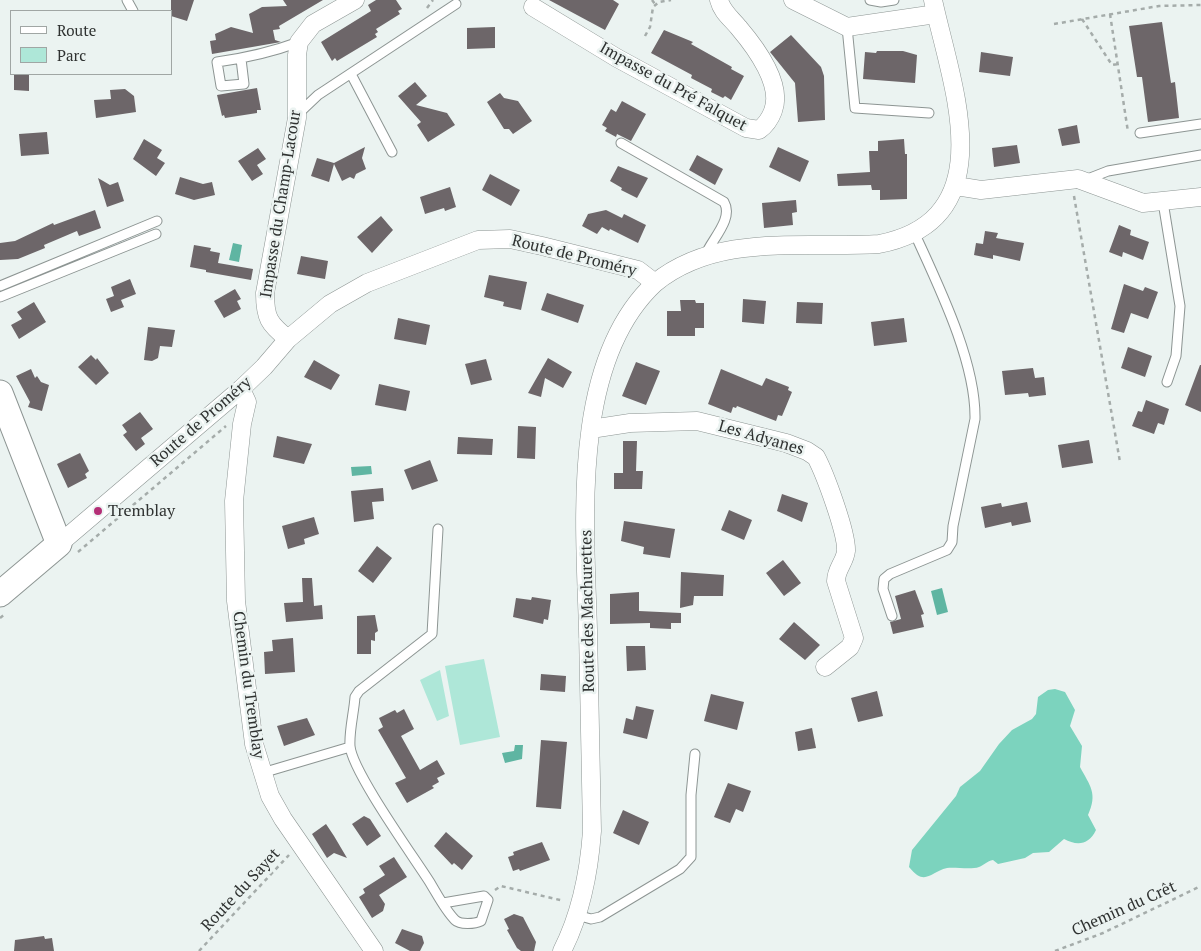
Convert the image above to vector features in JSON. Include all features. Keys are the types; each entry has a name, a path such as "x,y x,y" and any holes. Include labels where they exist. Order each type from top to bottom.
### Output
{"street":[{"path":"299,42 313,24 355,0"},
{"name":"Impasse du Pré Falquet","path":"533,7 617,58 746,128 759,130 766,124 772,114 777,97 775,86 747,38 724,13 719,0"},
{"path":"793,0 847,27 935,7"},
{"name":"Route de Proméry","path":"3,604 68,548 264,368 288,339 317,312 344,295 406,266 482,240 510,239 638,270 655,283 677,268 704,256 740,248 879,244 896,240 914,232 932,220 956,186 961,159 956,99 935,7"},
{"name":"Impasse du Champ-Lacour","path":"288,339 275,328 266,315 265,294 297,118 297,56 299,42"},
{"path":"956,186 981,190 1078,180 1143,204 1201,197"},
{"name":"Route des Machurettes","path":"562,951 578,910 588,871 592,831 586,522 591,429 599,386 618,332 634,306 655,283"},
{"name":"Chemin du Tremblay","path":"240,389 246,396 247,402 242,424 234,501 236,601 254,744 270,796 299,844 374,951"},
{"path":"0,393 68,548"},
{"name":"Les Adyanes","path":"591,429 630,423 697,421 786,443 807,451 816,457 845,540 845,558 836,574 836,581 854,638 850,647 824,667"}],"lane":[{"path":"870,0 881,2 894,0"},
{"path":"297,118 308,103 456,4"},
{"path":"847,27 855,108 929,112"},
{"path":"241,58 261,55 299,42"},
{"path":"351,74 392,152"},
{"path":"1140,133 1201,124"},
{"path":"621,143 724,202 727,207 727,216 709,244 704,256"},
{"path":"1078,180 1108,171 1201,154"},
{"path":"1163,202 1180,306 1176,356 1167,382"},
{"path":"0,286 157,221"},
{"path":"892,616 883,589 884,579 890,574 942,553 952,542 953,526 975,419 975,402 968,367 914,232"},
{"path":"0,297 156,234"},
{"path":"438,529 432,634 358,691 355,697 350,747 363,776 443,903 458,922 476,923 480,921 488,900 484,896 443,903"},
{"path":"262,773 350,747"},
{"path":"578,910 591,919 600,917 680,869 689,861 692,848 691,795 695,754"}],"path":[{"path":"652,0 655,4"},
{"path":"655,4 671,0"},
{"path":"1159,0 1160,6"},
{"path":"646,36 655,4"},
{"path":"1054,24 1160,6 1201,5"},
{"path":"1110,14 1129,134 1140,133"},
{"path":"1082,19 1112,65 1118,64"},
{"path":"1078,180 1120,462"},
{"path":"68,548 232,422 242,424"},
{"path":"0,618 3,604"},
{"name":"Route du Sayet","path":"199,951 299,844"},
{"path":"484,896 501,886 578,910"},
{"name":"Chemin du Crêt","path":"1055,951 1103,933 1201,886"}],"green space":[{"path":"484,659 500,737 460,745 445,666"},
{"path":"440,670 449,716 437,721 420,680"}],"shaded area":[{"path":"233,243 242,245 239,262 229,260"},
{"path":"371,466 372,474 352,476 351,467"},
{"path":"942,588 948,612 937,615 931,591"},
{"path":"1055,689 1065,692 1075,710 1070,726 1082,746 1080,767 1092,790 1092,801 1088,815 1096,830 1093,835 1082,843 1074,843 1064,839 1049,852 1033,853 1025,858 998,864 993,860 976,868 947,868 928,876 919,876 909,867 912,850 956,796 960,787 980,771 999,744 1012,730 1032,719 1036,714 1038,697 1048,690"},
{"path":"515,745 523,745 522,759 505,763 502,753 514,751"}],"building":[{"path":"171,0 194,0 187,21 172,16"},
{"path":"283,0 323,0 279,26 280,29 273,30 275,40 281,42 212,54 210,41 216,40 215,34 231,27 253,33 249,14 262,7 287,6"},
{"path":"376,0 396,0 402,9 398,11 400,14 376,29 378,32 375,34 377,37 337,61 335,58 332,61 321,42 371,11 368,5"},
{"path":"549,0 613,0 619,4 605,30"},
{"path":"1162,22 1171,83 1175,82 1179,118 1148,122 1142,77 1137,77 1129,26"},
{"path":"495,27 495,48 467,49 467,28"},
{"path":"664,30 693,42 691,44 732,67 731,69 744,76 731,100 711,92 712,89 691,78 692,75 651,53"},
{"path":"791,35 821,67 824,76 825,120 798,122 795,83 770,52"},
{"path":"877,51 903,51 917,55 915,83 863,79 865,52 876,53"},
{"path":"981,52 1013,57 1010,76 979,72"},
{"path":"14,75 29,75 29,91 14,90"},
{"path":"415,82 427,96 416,105 447,113 455,125 428,142 417,125 421,122 398,96"},
{"path":"257,88 261,110 257,110 257,113 225,118 224,115 222,116 217,95"},
{"path":"125,89 134,96 136,112 96,118 94,100 111,99 110,90"},
{"path":"500,93 504,98 518,101 532,121 513,134 509,129 504,129 487,102"},
{"path":"622,101 646,114 631,141 617,134 616,137 605,131 607,128 602,125 611,109 616,112"},
{"path":"1077,125 1080,143 1062,146 1058,129"},
{"path":"47,132 49,154 21,156 19,134"},
{"path":"144,139 162,150 157,158 165,163 156,176 133,159"},
{"path":"904,139 905,154 907,154 907,199 880,200 880,190 872,190 871,185 838,186 837,174 870,172 869,151 878,151 878,141"},
{"path":"1017,145 1020,163 994,167 992,148"},
{"path":"365,147 362,158 366,169 356,174 354,179 350,177 342,181 334,164 329,182 311,176 317,158 334,163"},
{"path":"778,147 809,161 800,182 769,167"},
{"path":"258,148 266,159 257,165 263,174 252,181 238,161"},
{"path":"697,155 723,169 715,185 689,170"},
{"path":"618,166 648,178 637,198 621,190 622,188 610,181"},
{"path":"490,174 520,190 511,206 482,190"},
{"path":"180,177 203,184 212,182 215,195 194,200 175,194"},
{"path":"98,178 110,185 118,182 124,201 107,207"},
{"path":"450,187 456,207 445,211 444,208 425,214 420,197"},
{"path":"796,200 797,212 792,213 793,225 764,228 762,203"},
{"path":"95,210 101,228 79,236 77,231 44,245 45,248 18,259 0,260 0,243 15,241 53,223 54,225"},
{"path":"606,210 622,218 624,214 646,225 638,243 610,229 609,231 602,227 597,234 582,226 588,214"},
{"path":"381,216 393,230 372,253 357,237"},
{"path":"1119,225 1131,230 1130,235 1149,242 1143,260 1123,252 1122,257 1109,252"},
{"path":"985,231 998,233 996,238 1024,243 1020,261 993,255 993,259 974,255 976,243 983,244"},
{"path":"194,245 211,248 210,251 220,253 218,263 253,269 251,280 206,272 206,270 190,267"},
{"path":"301,256 328,261 325,279 297,274"},
{"path":"489,275 527,282 521,310 503,306 504,302 484,297"},
{"path":"130,279 136,294 121,300 124,307 111,312 106,299 114,296 111,287"},
{"path":"1124,284 1143,291 1145,287 1158,292 1148,319 1131,313 1124,333 1111,329"},
{"path":"235,289 241,299 237,301 241,309 224,318 214,301"},
{"path":"547,293 584,305 578,323 541,310"},
{"path":"743,299 766,301 764,324 742,322"},
{"path":"680,300 695,300 696,303 704,303 704,328 695,328 695,336 667,336 667,311 681,311"},
{"path":"34,302 46,322 19,339 11,325 22,319 17,312"},
{"path":"797,302 823,303 822,324 796,323"},
{"path":"398,318 430,325 426,345 394,339"},
{"path":"904,318 907,342 874,346 871,322"},
{"path":"148,327 175,330 172,347 160,346 158,358 152,361 144,360"},
{"path":"1128,347 1152,356 1145,377 1121,368"},
{"path":"91,355 96,360 97,358 109,373 96,385 78,367"},
{"path":"548,358 572,372 563,388 545,378 541,397 528,393"},
{"path":"486,359 492,380 471,385 465,364"},
{"path":"314,360 340,375 331,390 304,377"},
{"path":"636,362 660,371 646,405 622,396"},
{"path":"1201,365 1201,412 1185,405"},
{"path":"1033,368 1035,378 1044,377 1046,395 1029,397 1028,393 1005,395 1002,371"},
{"path":"31,369 35,378 37,376 41,382 49,385 42,411 28,407 30,402 16,376"},
{"path":"721,369 762,386 766,378 789,387 788,390 792,392 782,416 778,415 776,421 737,406 736,408 733,407 731,413 708,404"},
{"path":"379,384 410,391 406,411 375,405"},
{"path":"1146,400 1169,409 1164,425 1158,423 1154,434 1132,426 1138,411 1142,412"},
{"path":"140,412 153,429 141,438 145,444 136,451 123,435 127,432 122,425"},
{"path":"518,426 536,427 535,459 517,458"},
{"path":"277,436 312,444 304,464 273,457"},
{"path":"458,437 493,439 492,455 457,454"},
{"path":"1089,440 1093,463 1062,468 1058,445"},
{"path":"623,441 637,441 636,471 643,471 642,489 614,489 614,473 623,473"},
{"path":"80,453 89,471 85,474 87,478 68,488 57,464"},
{"path":"430,460 438,481 412,490 404,470"},
{"path":"383,488 384,501 372,502 374,519 354,522 351,491"},
{"path":"782,494 808,503 802,522 777,511"},
{"path":"1027,502 1031,522 1012,526 1011,522 985,528 981,507 1001,503 1002,507"},
{"path":"729,510 752,520 744,540 721,530"},
{"path":"314,517 319,534 304,539 305,544 288,549 282,526"},
{"path":"624,521 675,529 670,558 643,554 644,547 621,541"},
{"path":"377,546 392,558 373,583 358,571"},
{"path":"783,560 801,583 784,596 766,573"},
{"path":"681,572 724,575 723,596 694,596 693,605 680,608"},
{"path":"302,578 312,578 314,606 322,605 323,619 286,622 284,603 303,602"},
{"path":"915,590 924,614 921,615 924,627 893,634 890,622 901,619 895,596"},
{"path":"639,592 639,611 681,613 681,623 671,623 671,629 650,628 650,623 610,624 610,594"},
{"path":"532,597 551,600 548,620 544,619 543,624 513,617 516,598 531,600"},
{"path":"375,615 378,631 375,633 375,641 371,640 371,654 357,654 357,616"},
{"path":"794,622 820,645 805,660 779,639"},
{"path":"293,638 295,672 265,674 264,652 273,651 272,640"},
{"path":"626,646 645,646 646,670 627,671"},
{"path":"541,674 566,676 565,692 540,690"},
{"path":"877,691 883,716 858,722 851,698"},
{"path":"711,694 744,702 737,730 704,721"},
{"path":"636,706 654,710 647,739 623,733 626,718 633,720"},
{"path":"404,709 414,729 401,736 420,770 437,760 445,774 437,778 439,782 432,786 434,788 407,803 395,783 406,778 378,730 383,727 379,718 395,710 397,713"},
{"path":"307,718 315,735 284,746 277,726"},
{"path":"812,728 816,748 798,751 795,732"},
{"path":"541,740 567,742 561,809 536,807"},
{"path":"728,783 751,791 743,812 736,809 730,823 714,817"},
{"path":"623,810 649,822 639,845 613,833"},
{"path":"364,816 370,819 381,836 367,846 352,824"},
{"path":"326,824 347,858 334,853 327,858 312,834"},
{"path":"446,832 473,856 462,870 454,863 452,865 434,846"},
{"path":"542,842 550,860 520,871 519,869 513,871 508,857 514,855 513,852"},
{"path":"394,857 407,877 379,895 385,904 383,911 372,918 359,897 365,893 363,889 385,875 379,866"},
{"path":"514,914 523,917 536,942 534,951 521,951 517,948 507,930 509,929 504,919"},
{"path":"402,929 422,936 424,943 420,951 410,951 395,943"},
{"path":"44,936 45,939 52,938 54,951 14,951 15,940"}],"place":[{"name":"Tremblay","path":"98,511"}]}
